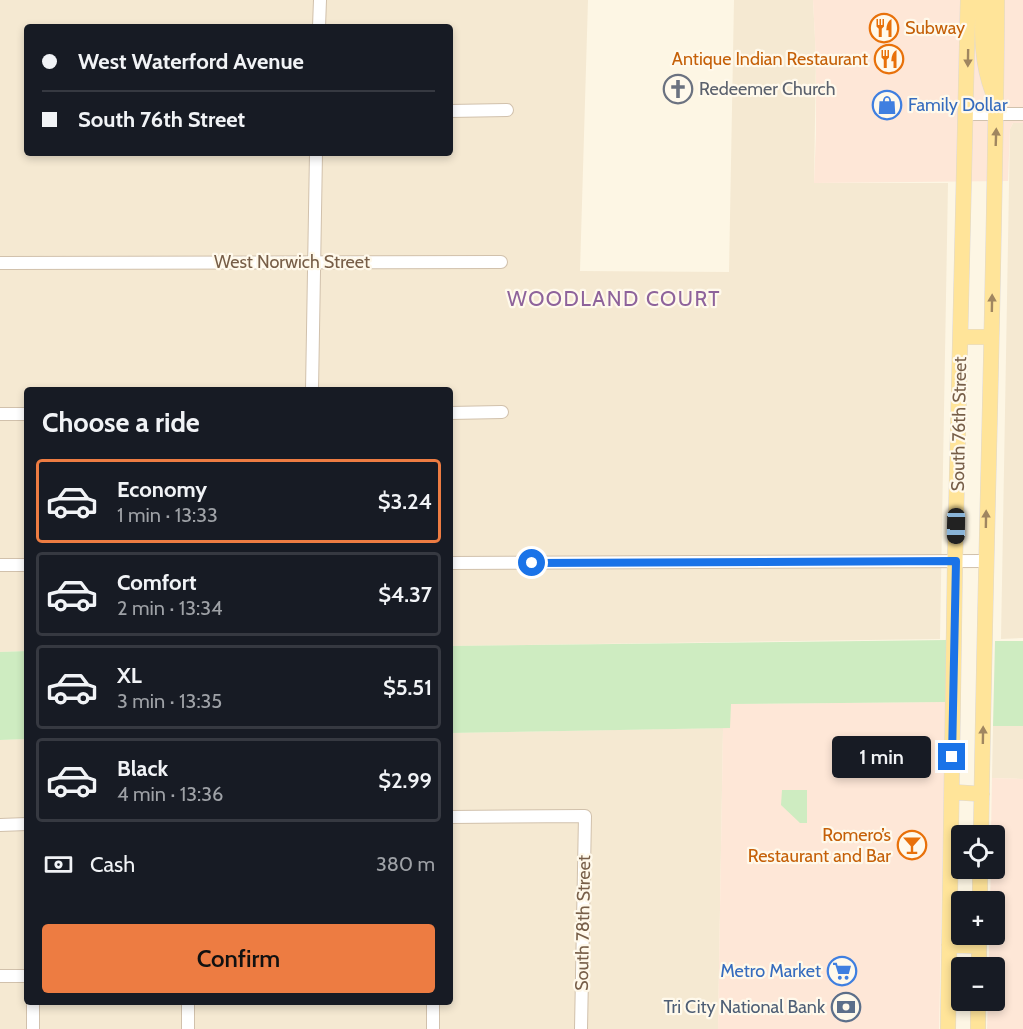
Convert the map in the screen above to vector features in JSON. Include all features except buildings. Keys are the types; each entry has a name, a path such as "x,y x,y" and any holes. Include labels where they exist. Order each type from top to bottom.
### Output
{"main road":[{"name":"South 76th Street","path":"948,1029 968,0"},
{"path":"983,0 982,54 997,108"},
{"name":"South 76th Street","path":"981,825 985,561 997,108 997,0"},
{"path":"961,337 991,337"},
{"path":"952,792 982,794"},
{"path":"978,1011 978,1029"}],"street":[{"path":"319,24 320,0"},
{"path":"967,114 997,108 1023,114"},
{"path":"453,111 507,110"},
{"path":"312,387 316,156"},
{"name":"West Norwich Street","path":"0,263 501,262"},
{"path":"453,412 502,412"},
{"path":"0,414 24,414"},
{"path":"453,563 985,561"},
{"path":"0,565 24,565"},
{"name":"South 78th Street","path":"453,817 585,816 581,1029"},
{"path":"0,825 24,824"},
{"path":"0,976 24,976"},
{"path":"33,1005 33,1029"},
{"path":"188,1005 188,1029"},
{"path":"433,1005 433,1029"}],"shaded area":[{"path":"0,0 588,0 580,271 729,272 734,0 813,0 816,58 814,183 948,183 940,639 453,646 453,387 24,387 24,651 0,652"},
{"path":"813,0 1023,0 1023,123 1013,123 1010,129 1008,181 814,183 816,58"},
{"path":"1013,123 1023,123 1023,638 1001,639 1010,129"},
{"path":"946,702 939,1029 718,1029 723,728 730,728 730,704"},
{"path":"993,726 1023,726 1023,779 992,778"},
{"path":"723,728 718,1029 0,1029 0,740 24,739 24,1005 453,1005 453,733"},
{"path":"992,778 1023,779 1023,1029 987,1029 988,1011 1005,1011 1005,957 989,957 989,945 1005,945 1005,891 990,891 991,879 1005,879 1005,825 991,825"}],"green space":[{"path":"947,640 946,702 731,704 730,728 453,733 453,646"},
{"path":"995,641 1023,641 1023,726 993,726"},
{"path":"24,651 24,739 0,740 0,652"},
{"path":"782,790 807,790 807,823 800,823 781,805"}],"place":[{"name":"Subway","path":"884,28"},
{"name":"Antique Indian Restaurant","path":"889,59"},
{"name":"Redeemer Church","path":"678,89"},
{"name":"Family Dollar","path":"887,105"},
{"name":"Romero’s Restaurant and Bar","path":"912,845"},
{"name":"Metro Market","path":"842,971"},
{"name":"Tri City National Bank","path":"846,1007"}],"district":[{"name":"WOODLAND COURT","path":"614,299"}],"route":[{"path":"532,563 956,561 952,757"}]}
